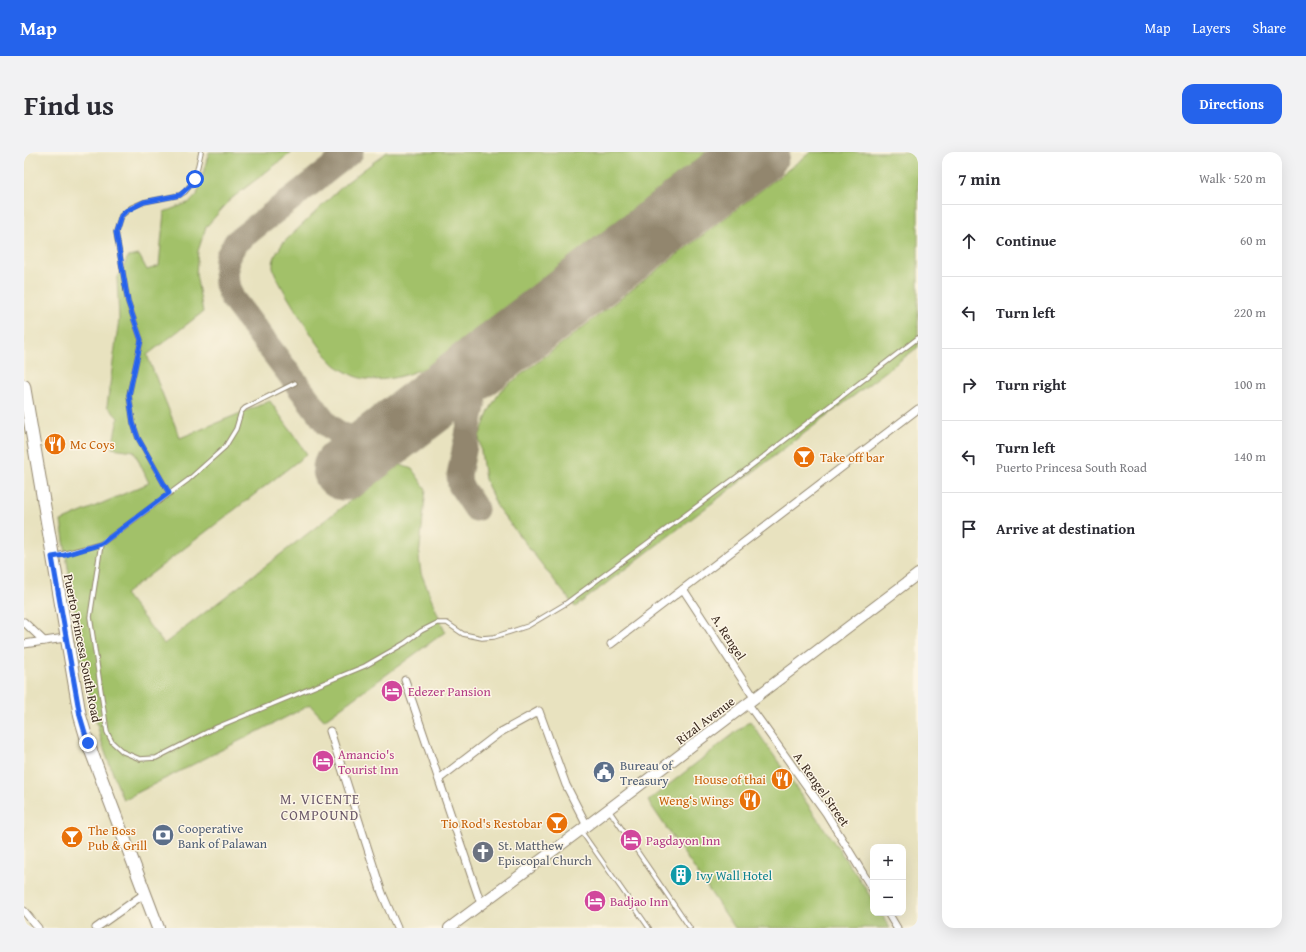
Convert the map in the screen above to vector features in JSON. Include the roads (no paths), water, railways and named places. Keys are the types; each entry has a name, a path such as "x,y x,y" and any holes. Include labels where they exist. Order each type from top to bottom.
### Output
{"main road":[{"name":"Puerto Princesa South Road","path":"24,386 25,402 80,716 88,743 158,928"}],"street":[{"path":"611,644 918,410"},
{"name":"Rizal Avenue","path":"453,927 481,904 584,828 918,574"},
{"name":"A. Rengel","path":"682,589 751,701"},
{"path":"24,622 44,641"},
{"path":"24,644 66,638"},
{"path":"405,680 481,904"},
{"name":"A. Rengel Street","path":"751,701 826,813 870,885"},
{"path":"439,779 499,733 539,711 566,785 584,828"},
{"path":"330,731 396,928"},
{"path":"96,928 144,894"},
{"path":"24,911 38,928"},
{"path":"890,916 897,928"}],"lane":[{"path":"169,493 138,438 133,423 129,395 141,340 128,302 116,232 121,216 132,206 144,202 180,195 185,192 195,179 201,152"},
{"path":"101,544 90,617 108,732 112,742 123,752 140,759 156,758 217,727 365,666 421,631 437,623 447,623 463,634 482,638 494,637 528,626 566,604 752,465 918,338"},
{"path":"52,557 65,555 101,544 208,464 225,446 236,429 241,412 245,408 295,383"},
{"path":"608,809 690,928"},
{"path":"584,828 649,928"}],"place":[{"name":"Mc Coys","path":"55,444"},
{"name":"Take off bar","path":"804,457"},
{"name":"Edezer Pansion","path":"392,691"},
{"name":"Amancio's Tourist Inn","path":"323,761"},
{"name":"Bureau of Treasury","path":"604,772"},
{"name":"House of thai","path":"782,779"},
{"name":"Weng‘s Wings","path":"750,800"},
{"name":"Tio Rod's Restobar","path":"557,823"},
{"name":"Cooperative Bank of Palawan","path":"163,835"},
{"name":"The Boss Pub & Grill","path":"72,837"},
{"name":"Pagdayon Inn","path":"631,840"},
{"name":"St. Matthew Episcopal Church","path":"483,852"},
{"name":"Ivy Wall Hotel","path":"681,875"},
{"name":"Badjao Inn","path":"595,901"}],"district":[{"name":"M. VICENTE COMPOUND","path":"320,808"}]}
